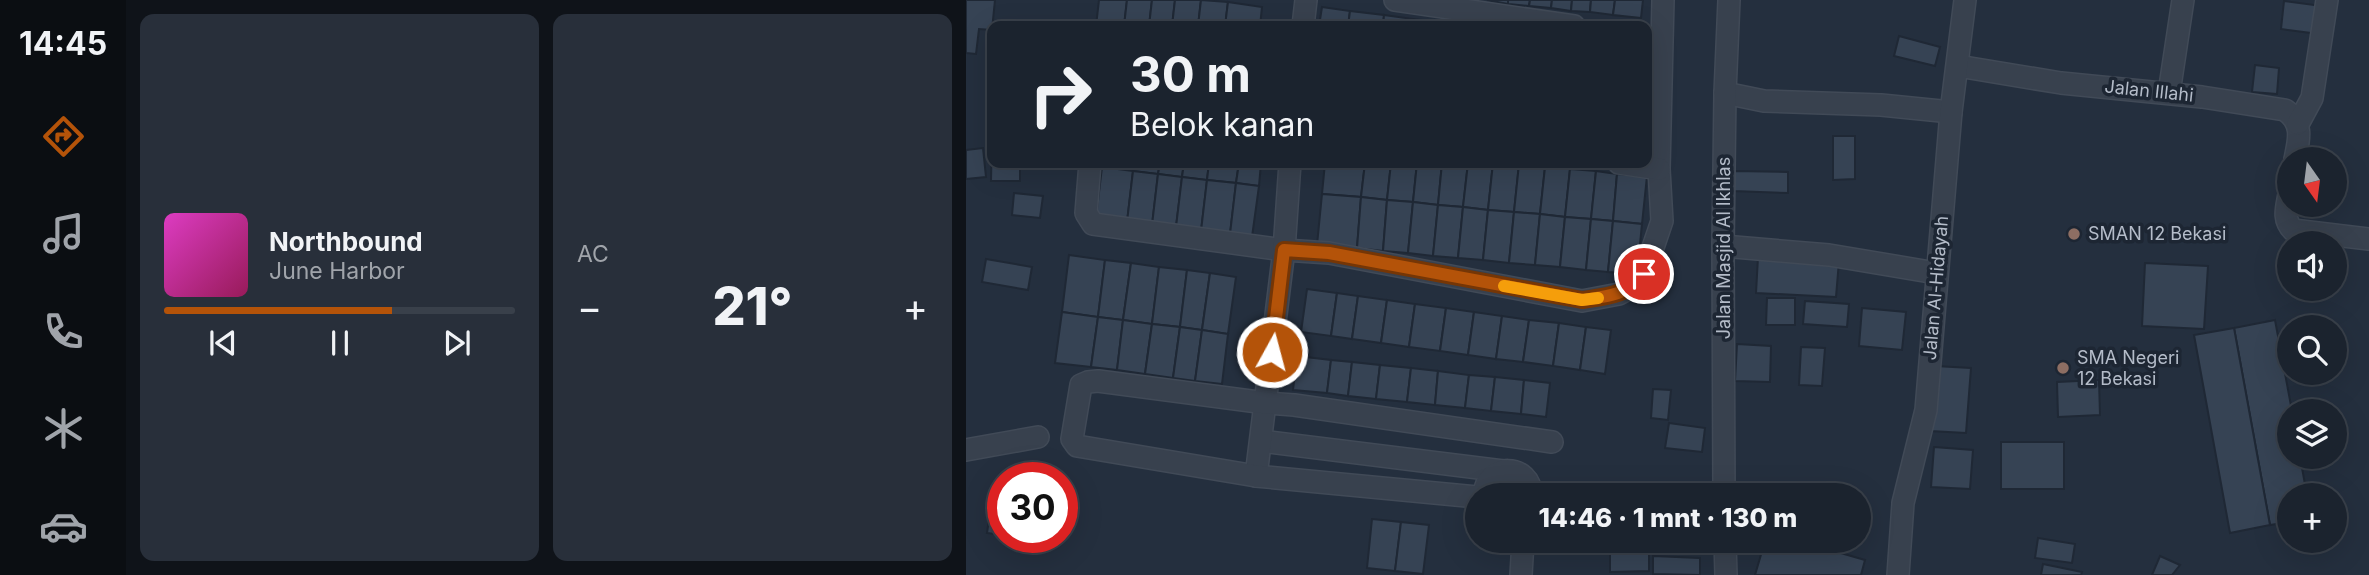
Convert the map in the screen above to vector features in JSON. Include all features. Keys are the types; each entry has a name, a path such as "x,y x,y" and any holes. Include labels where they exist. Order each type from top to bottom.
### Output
{"street":[{"path":"1304,21 1306,0"},
{"path":"1395,0 1540,21"},
{"path":"1090,168 1086,213 1093,224 1284,250 1329,253 1582,300 1619,294 1633,286 1644,274 1662,221 1654,38 1663,0"},
{"name":"Jalan Masjid Al Ikhlas","path":"1724,483 1723,246 1729,0"},
{"name":"Jalan Al-Hidayah","path":"1898,575 1903,503 1926,410 1951,112 1965,0"},
{"path":"2169,93 2183,0"},
{"path":"2297,147 2298,124 2312,98 2327,0"},
{"name":"Jalan Illahi","path":"1958,66 2061,83 2169,93 2285,110 2298,124"},
{"path":"1725,93 1764,101 1951,112"},
{"path":"1256,476 1284,250 1290,168"},
{"path":"1652,168 1659,169"},
{"path":"2286,217 2292,230 2369,239"},
{"path":"1723,246 1829,255 1937,273"},
{"path":"1465,496 1256,476 1077,446 1072,439 1072,430 1081,385 1088,382 1294,405 1552,442"},
{"path":"966,450 1038,437"},
{"path":"1261,440 1512,471 1520,474 1528,483"},
{"path":"1487,483 1494,474 1503,471"},
{"path":"1521,575 1522,553"},
{"path":"1725,553 1726,575"}],"building":[{"path":"966,0 995,0 993,21 987,21 987,30 979,29 976,54 966,53"},
{"path":"1099,0 1127,0 1125,21 1097,21"},
{"path":"1127,0 1152,0 1150,21 1125,21"},
{"path":"1152,0 1175,0 1173,21 1150,21"},
{"path":"1175,0 1201,0 1199,21 1173,21"},
{"path":"1201,0 1228,2 1226,21 1199,21"},
{"path":"1487,0 1508,0 1508,4"},
{"path":"1508,0 1530,0 1529,6 1508,4"},
{"path":"1530,0 1552,0 1551,8 1529,6"},
{"path":"1552,0 1572,0 1571,11 1551,8"},
{"path":"1572,0 1591,0 1590,12 1571,11"},
{"path":"1591,0 1615,0 1613,15 1590,12"},
{"path":"1615,0 1643,0 1641,18 1613,15"},
{"path":"2284,1 2322,6 2319,34 2281,29"},
{"path":"1228,2 1262,7 1261,21 1226,21"},
{"path":"1322,7 1350,11 1349,21 1320,21"},
{"path":"1350,11 1384,15 1383,21 1349,21"},
{"path":"1384,15 1413,19 1413,21 1383,21"},
{"path":"1899,36 1940,47 1935,66 1894,56"},
{"path":"2255,65 2279,68 2277,94 2252,92"},
{"path":"1833,136 1855,136 1855,179 1833,180"},
{"path":"983,148 986,177 966,179 966,150"},
{"path":"991,168 1020,168 1020,181 991,181"},
{"path":"1102,168 1133,171 1127,222 1096,218"},
{"path":"1110,168 1133,168 1133,171"},
{"path":"1133,168 1159,168 1158,174 1133,171"},
{"path":"1159,168 1183,168 1182,177 1158,174"},
{"path":"1183,168 1208,168 1207,180 1182,177"},
{"path":"1208,168 1238,168 1236,183 1207,180"},
{"path":"1238,168 1261,168 1259,186 1236,183"},
{"path":"1325,168 1364,168 1361,197 1322,194"},
{"path":"1364,168 1390,168 1387,200 1361,197"},
{"path":"1390,168 1416,168 1413,202 1387,200"},
{"path":"1416,168 1442,168 1438,205 1413,202"},
{"path":"1442,168 1467,168 1463,207 1438,205"},
{"path":"1467,168 1492,168 1488,210 1463,207"},
{"path":"1492,168 1519,168 1514,212 1488,210"},
{"path":"1519,168 1545,168 1540,214 1514,212"},
{"path":"1545,168 1570,169 1565,217 1540,214"},
{"path":"1570,169 1596,171 1591,219 1565,217"},
{"path":"1133,171 1158,174 1152,225 1127,222"},
{"path":"1596,171 1617,174 1613,221 1591,219"},
{"path":"1733,171 1788,172 1788,193 1733,191"},
{"path":"1158,174 1182,177 1176,227 1152,225"},
{"path":"1617,174 1647,176 1642,224 1613,221"},
{"path":"1182,177 1207,180 1201,231 1176,227"},
{"path":"1207,180 1236,183 1230,234 1201,231"},
{"path":"1236,183 1259,186 1252,237 1230,234"},
{"path":"1014,193 1043,196 1040,218 1012,215"},
{"path":"1322,194 1361,197 1357,248 1317,245"},
{"path":"1361,197 1387,200 1383,251 1357,248"},
{"path":"1387,200 1413,202 1408,253 1383,251"},
{"path":"1413,202 1438,205 1433,256 1408,253"},
{"path":"1438,205 1463,207 1458,258 1433,256"},
{"path":"1463,207 1488,210 1483,260 1458,258"},
{"path":"1488,210 1514,212 1509,263 1483,260"},
{"path":"1514,212 1540,214 1535,265 1509,263"},
{"path":"1540,214 1565,217 1560,267 1535,265"},
{"path":"1565,217 1591,219 1586,270 1560,267"},
{"path":"1591,219 1613,221 1608,272 1586,270"},
{"path":"1613,221 1642,224 1637,274 1608,272"},
{"path":"1069,255 1105,260 1098,317 1062,312"},
{"path":"1758,257 1839,261 1836,297 1756,293"},
{"path":"986,259 1032,267 1028,290 982,282"},
{"path":"1105,260 1131,263 1123,320 1098,317"},
{"path":"1131,263 1159,267 1152,324 1123,320"},
{"path":"2145,263 2208,266 2204,329 2142,326"},
{"path":"1159,267 1187,270 1180,327 1152,324"},
{"path":"1187,270 1210,273 1202,330 1180,327"},
{"path":"1210,273 1236,277 1228,334 1202,330"},
{"path":"1307,289 1337,293 1331,336 1301,332"},
{"path":"1337,293 1358,296 1352,339 1331,336"},
{"path":"1358,296 1387,300 1381,343 1352,339"},
{"path":"1767,298 1795,298 1795,325 1766,325"},
{"path":"1387,300 1415,304 1409,347 1381,343"},
{"path":"1805,301 1849,304 1847,327 1803,324"},
{"path":"1415,304 1446,308 1440,351 1409,347"},
{"path":"1446,308 1474,312 1468,355 1440,351"},
{"path":"1862,308 1906,312 1902,350 1859,346"},
{"path":"1062,312 1098,317 1091,367 1055,363"},
{"path":"1474,312 1502,316 1496,359 1468,355"},
{"path":"1502,316 1529,320 1523,362 1496,359"},
{"path":"1098,317 1123,320 1117,370 1091,367"},
{"path":"1123,320 1152,324 1145,374 1117,370"},
{"path":"1529,320 1559,323 1553,366 1523,362"},
{"path":"2275,320 2277,385 2287,385 2290,399 2277,399 2277,469 2302,469 2305,483 2277,483 2277,524 2270,525 2234,328"},
{"path":"1559,323 1586,327 1580,370 1553,366"},
{"path":"1152,324 1180,327 1173,378 1145,374"},
{"path":"1180,327 1202,330 1195,381 1173,378"},
{"path":"1586,327 1611,330 1605,374 1580,370"},
{"path":"2234,328 2270,525 2230,533 2194,335"},
{"path":"1202,330 1228,334 1222,384 1195,381"},
{"path":"1737,344 1771,346 1770,382 1735,381"},
{"path":"1801,347 1825,348 1822,386 1799,385"},
{"path":"1297,356 1331,360 1327,393 1293,390"},
{"path":"1331,360 1352,362 1348,396 1327,393"},
{"path":"1352,362 1380,365 1376,399 1348,396"},
{"path":"1380,365 1411,368 1407,402 1376,399"},
{"path":"1935,366 1971,368 1966,433 1930,431"},
{"path":"1411,368 1438,371 1435,405 1407,402"},
{"path":"1438,371 1469,375 1465,408 1435,405"},
{"path":"1469,375 1495,377 1491,411 1465,408"},
{"path":"1495,377 1524,380 1521,414 1491,411"},
{"path":"1524,380 1550,383 1546,417 1521,414"},
{"path":"2099,380 2100,415 2058,417 2057,382"},
{"path":"1653,389 1671,390 1668,420 1651,418"},
{"path":"1669,423 1705,428 1702,452 1665,448"},
{"path":"2001,442 2064,442 2064,489 2001,489"},
{"path":"1934,447 1973,450 1970,489 1931,487"},
{"path":"1372,519 1401,522 1395,571 1367,568"},
{"path":"1401,522 1429,525 1423,574 1395,571"},
{"path":"2038,538 2075,544 2072,563 2035,558"},
{"path":"1610,553 1649,553 1649,571 1610,572"},
{"path":"1761,553 1841,553 1865,560 1861,575 1755,575"},
{"path":"1653,556 1700,558 1700,575 1653,574"},
{"path":"2160,556 2180,565 2172,575 2152,575"},
{"path":"2043,564 2082,572 2081,575 2041,575"}],"slow traffic":[{"path":"1504,286 1582,300 1598,298"}],"place":[{"name":"SMAN 12 Bekasi","path":"2074,234"},
{"name":"SMA Negeri 12 Bekasi","path":"2063,368"}],"route":[{"path":"1272,352 1284,250 1329,253 1582,300 1619,294 1633,286 1644,274"}]}
